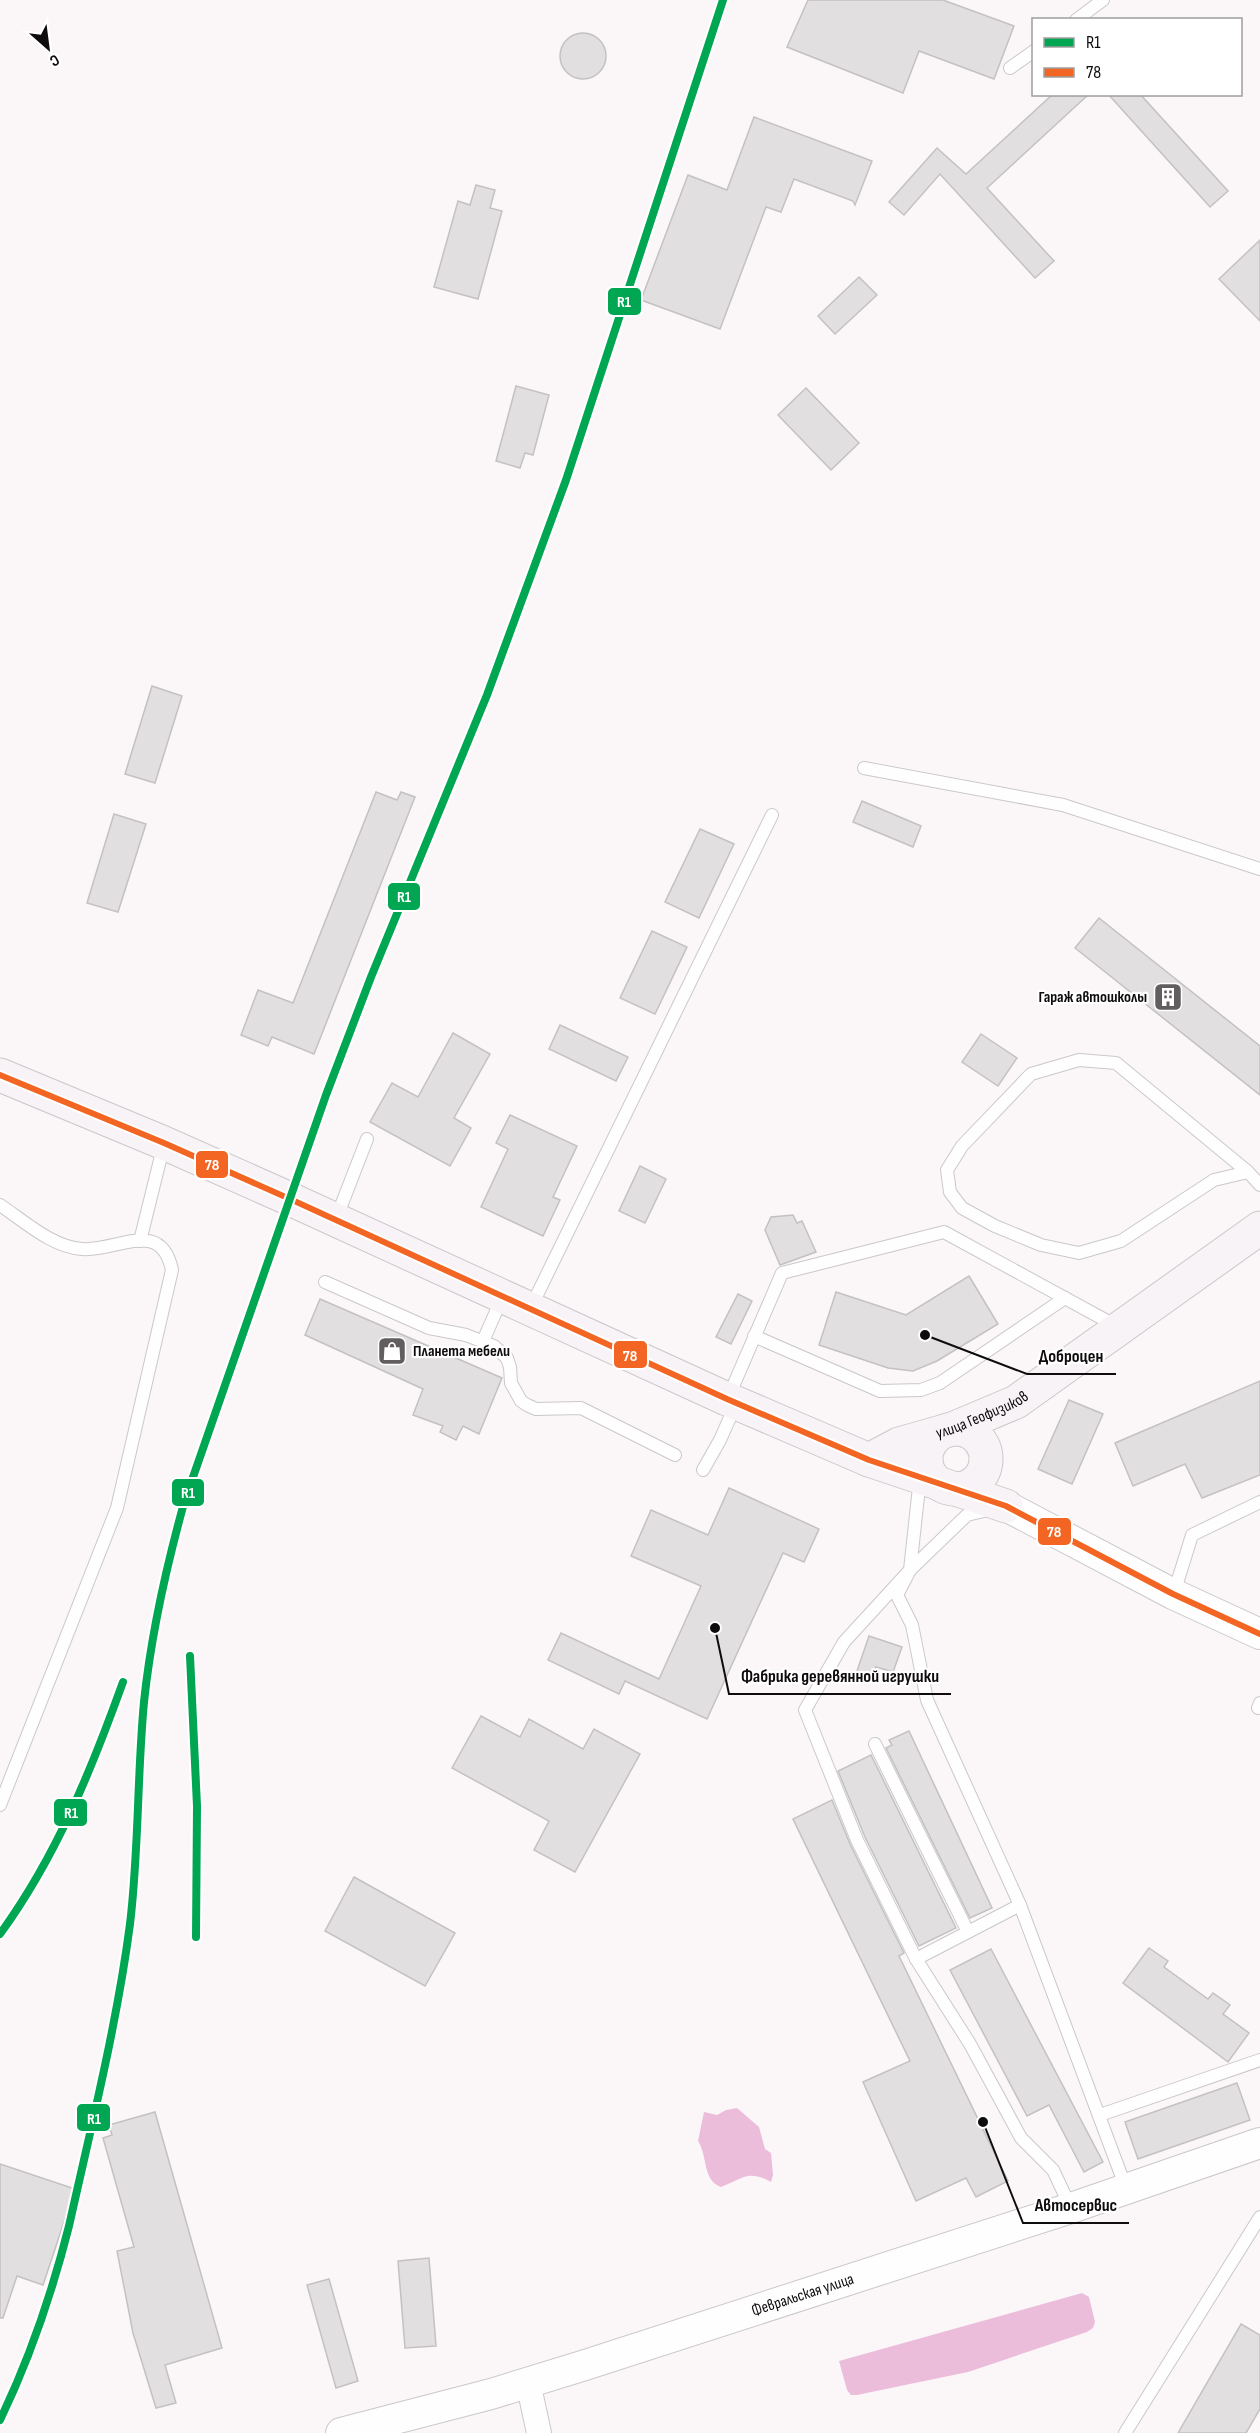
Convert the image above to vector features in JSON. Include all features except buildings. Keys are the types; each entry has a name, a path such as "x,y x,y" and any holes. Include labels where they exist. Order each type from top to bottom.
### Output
{"main road":[{"path":"0,1075 164,1143 336,1219 732,1401 869,1460 1006,1506"},
{"name":"улица Геофизиков","path":"869,1460 898,1444 952,1429 1016,1402 1260,1228"},
{"path":"1006,1506 989,1482 986,1459 984,1448 972,1434 952,1429 934,1438 926,1455 929,1473 934,1481 961,1488 970,1485 983,1471 986,1459 992,1433 1016,1402"}],"street":[{"path":"1006,1506 1173,1594 1260,1634"},
{"name":"Февральская улица","path":"341,2433 528,2382 1071,2208 1260,2143"},
{"path":"528,2382 539,2433"}],"lane":[{"path":"1079,18 1103,0"},
{"path":"1010,68 1032,52"},
{"path":"864,768 1063,806 1260,869"},
{"path":"483,1341 516,1303 772,814"},
{"path":"1248,1172 1214,1180 1121,1240 1079,1253 1041,1245 995,1226 962,1208 950,1192 947,1170 962,1146 1031,1074 1079,1060 1116,1063 1248,1172 1260,1185"},
{"path":"336,1219 367,1139"},
{"path":"140,1241 164,1143"},
{"path":"0,1205 35,1229 65,1245 82,1250 120,1242 156,1243 165,1249 172,1270 117,1508 0,1805"},
{"path":"703,1470 720,1440 754,1336 782,1274 944,1232 1119,1328"},
{"path":"325,1282 429,1328 466,1335 494,1346 507,1358 511,1383 521,1401 527,1405 536,1409 581,1408 675,1455"},
{"path":"754,1336 880,1391 921,1390 940,1383 1065,1298"},
{"path":"934,1481 910,1570 897,1595 912,1625 927,1700 1020,1905 1126,2188"},
{"path":"1173,1594 1192,1534 1260,1502"},
{"path":"1006,1506 967,1515 910,1570 844,1641 805,1710 857,1840 916,1959 970,2043 1021,2138 1053,2170 1071,2208"},
{"path":"875,1744 969,1932"},
{"path":"916,1959 1020,1905"},
{"path":"1100,2115 1260,2060"},
{"path":"1125,2433 1260,2217"}],"shaded area":[{"path":"737,2108 759,2127 765,2149 771,2153 773,2175 771,2182 751,2176 740,2178 721,2187 715,2184 708,2173 698,2141 704,2112 717,2115"},
{"path":"1082,2293 1089,2297 1095,2322 1093,2328 1087,2332 968,2372 857,2395 851,2395 847,2390 839,2361"}],"transit line":[{"name":"R1","path":"0,2420 31,2349 55,2276 69,2226 111,2037 125,1962 133,1896 147,1677 160,1602 184,1503 326,1095 371,977 487,695 566,480 723,0"},
{"name":"78","path":"0,1075 164,1143 727,1399 869,1460 1006,1506 1173,1594 1260,1634"},
{"name":"R1","path":"190,1656 197,1806 196,1937"},
{"name":"R1","path":"0,1934 20,1905 55,1844 85,1781 123,1682"}],"place":[{"name":"Гараж автошколы","path":"1168,997"},
{"name":"Доброцен","path":"925,1335"},
{"name":"Планета мебели","path":"392,1351"},
{"name":"Фабрика деревянной игрушки","path":"715,1628"},
{"name":"Автосервис","path":"983,2122"}]}
